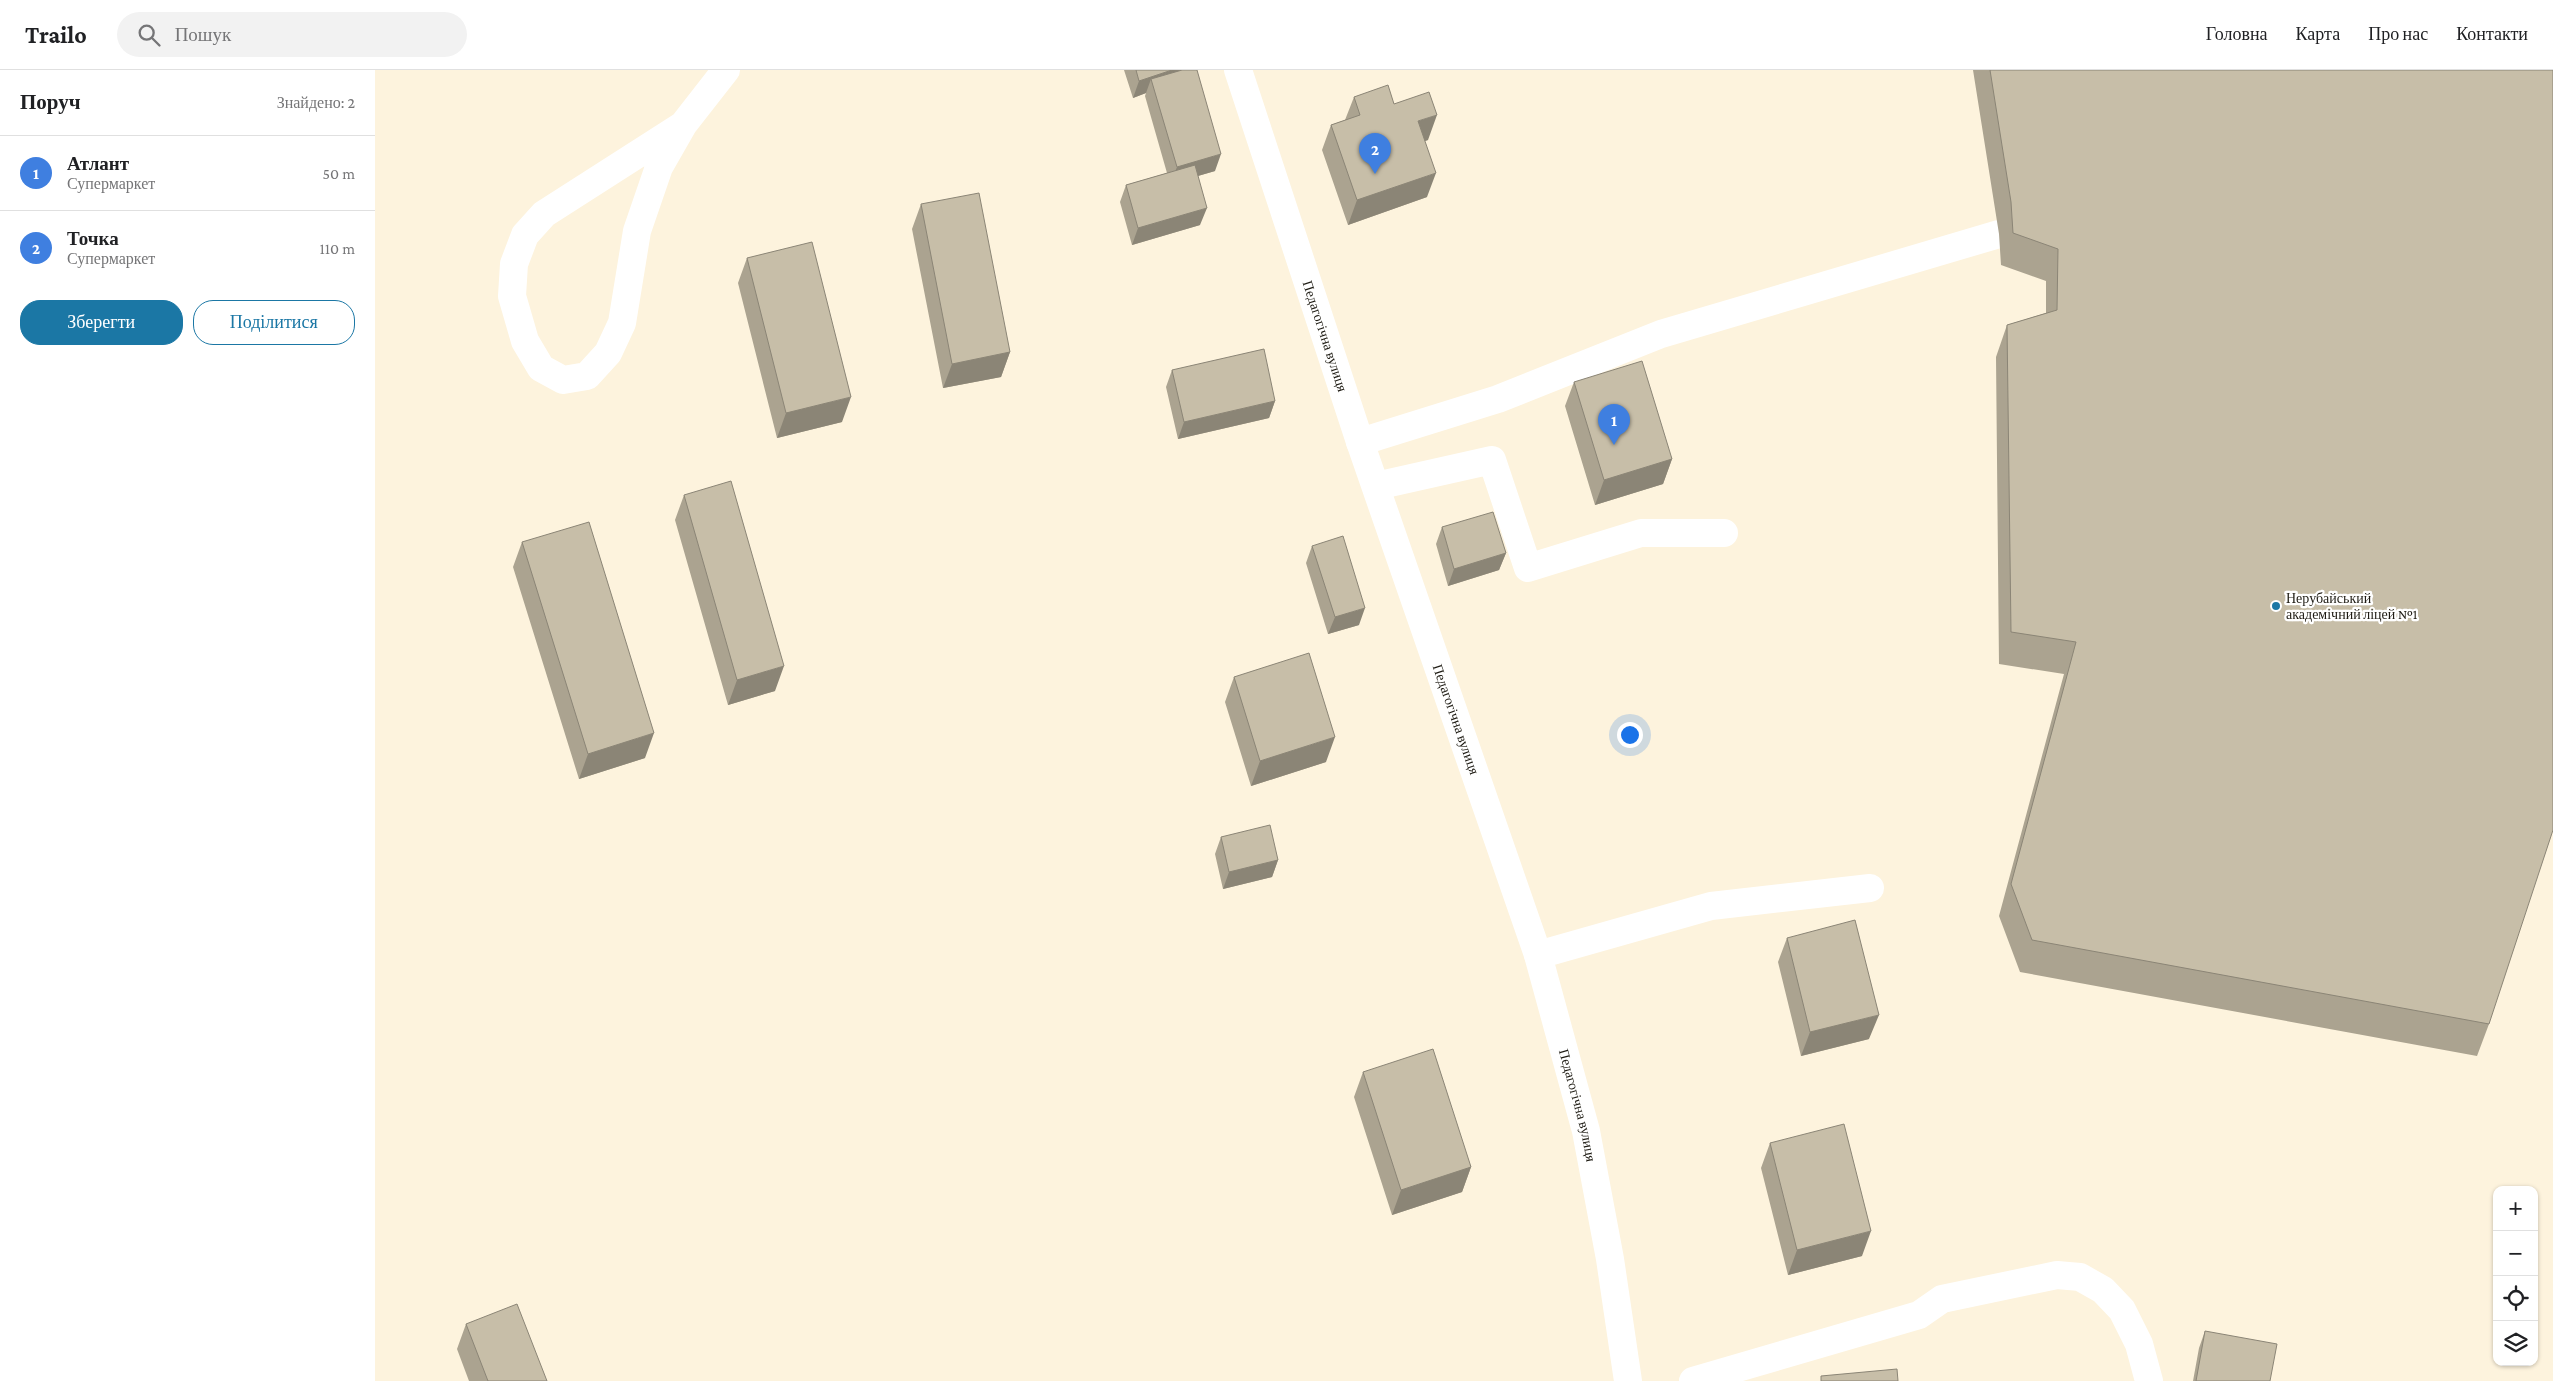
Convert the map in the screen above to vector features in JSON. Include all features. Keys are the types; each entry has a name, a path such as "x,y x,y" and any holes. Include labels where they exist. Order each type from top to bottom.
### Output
{"street":[{"path":"683,125 544,214 525,235 514,264 512,296 525,341 541,368 563,380 587,376 608,353 622,323 637,231 659,167 683,125 726,70"},
{"name":"Педагогічна вулиця","path":"1238,70 1360,442 1538,955 1586,1131 1610,1259 1628,1381"},
{"path":"1360,442 1498,399 1661,334 1999,234"},
{"path":"1376,486 1492,460 1528,568 1641,533 1724,533"},
{"path":"1538,955 1711,906 1870,888"},
{"path":"1693,1381 1919,1315 1943,1299 2057,1276 2080,1277 2103,1290 2122,1310 2139,1344 2149,1381"}],"building":[{"path":"1136,70 1172,70 1139,81"},
{"path":"1182,70 1197,70 1221,154 1177,167 1151,79"},
{"name":"Нерубайський академічний ліцей №1","path":"1990,70 2553,70 2553,830 2489,1024 2032,940 2011,884 2076,642 2011,632 2007,325 2057,310 2058,249 2013,233 2011,202"},
{"path":"1388,85 1394,104 1429,92 1437,115 1418,121 1436,173 1357,200 1331,125 1360,115 1354,97"},
{"path":"1195,165 1207,208 1138,228 1126,185"},
{"path":"979,193 1010,352 952,364 921,204"},
{"path":"812,242 851,397 786,413 747,258"},
{"path":"1264,349 1275,401 1184,422 1172,370"},
{"path":"1642,361 1672,459 1604,480 1574,382"},
{"path":"731,481 784,666 737,680 684,495"},
{"path":"1493,512 1506,553 1454,569 1442,527"},
{"path":"589,522 654,733 588,754 522,542"},
{"path":"1343,536 1365,608 1335,617 1312,546"},
{"path":"1309,653 1335,737 1260,761 1234,677"},
{"path":"1270,825 1278,860 1229,872 1221,837"},
{"path":"1855,920 1879,1015 1810,1032 1787,938"},
{"path":"1433,1049 1471,1167 1401,1190 1363,1072"},
{"path":"1844,1124 1871,1231 1797,1250 1770,1143"},
{"path":"517,1304 547,1381 488,1381 466,1324"},
{"path":"2205,1331 2277,1344 2270,1381 2196,1381"},
{"path":"1897,1369 1898,1381 1821,1381 1821,1376"}],"place":[{"name":"Точка","path":"1375,174"},
{"name":"Атлант","path":"1614,445"},
{"name":"Нерубайський академічний ліцей №1","path":"2276,606"}]}
